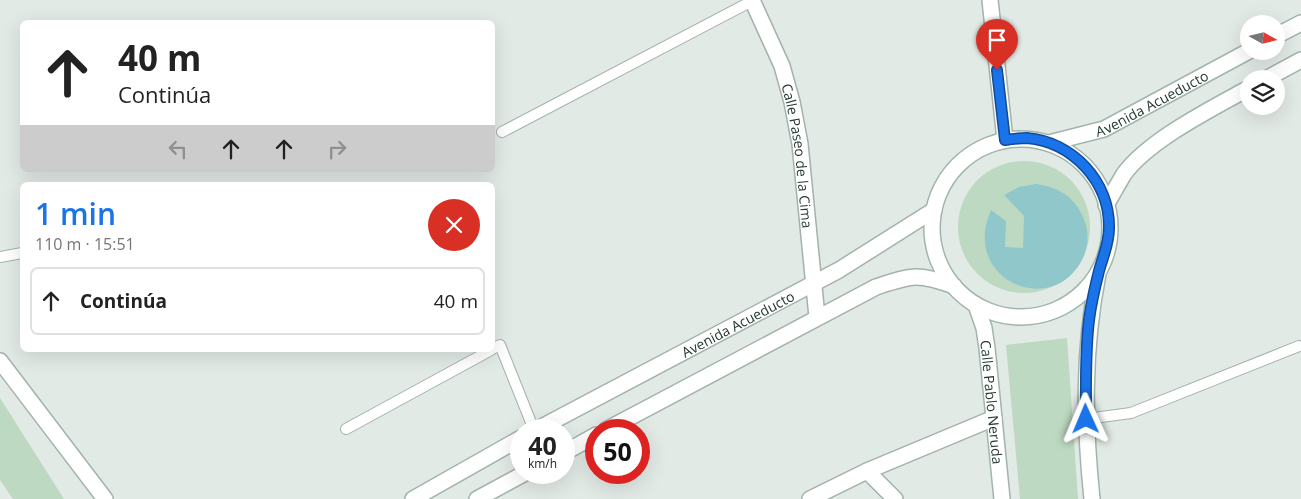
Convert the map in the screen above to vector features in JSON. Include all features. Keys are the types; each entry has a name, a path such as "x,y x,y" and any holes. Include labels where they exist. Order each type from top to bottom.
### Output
{"street":[{"path":"990,0 1005,140"},
{"name":"Calle Paseo de la Cima","path":"752,1 782,66 792,102 800,144 817,317"},
{"path":"1285,31 1301,23"},
{"name":"Avenida Acueducto","path":"1049,143 1104,129 1240,56"},
{"path":"1283,70 1301,60"},
{"path":"1106,204 1125,173 1146,154 1196,117 1240,93"},
{"path":"1092,499 1086,419 1085,372 1089,320 1099,270 1107,249 1110,226 1106,204 1099,184 1086,166 1069,152 1049,143 1027,138 1005,140 972,153 959,164 938,193 932,230 935,251 942,270 954,286 976,305 993,313 1011,316 1030,316 1047,313 1063,306 1077,296 1090,284 1099,270"},
{"name":"Avenida Acueducto","path":"556,419 814,283 875,249 934,210"},
{"path":"627,419 876,287 907,277 927,276 954,286"},
{"name":"Calle Pablo Neruda","path":"976,305 984,328 1002,499"},
{"path":"0,361 105,499"},
{"path":"810,499 867,471 994,418"},
{"path":"413,499 510,444"},
{"path":"867,471 895,499"},
{"path":"477,499 510,481"}],"lane":[{"path":"502,132 713,24 752,1"},
{"path":"0,257 20,253"},
{"path":"495,348 500,345 530,419"},
{"path":"1086,419 1131,413 1300,346"},
{"path":"346,429 487,352"}],"green space":[{"path":"1024,161 1037,162 1049,166 1071,180 1085,202 1089,214 1089,240 1085,252 1071,274 1049,288 1037,292 1024,293 1011,292 999,288 977,274 963,252 959,240 958,227 959,214 963,202 977,180 999,166 1011,162"},
{"path":"1067,338 1078,499 1020,499 1006,345"},
{"path":"0,398 64,499 13,499 0,480"}],"water":[{"path":"1036,184 1058,190 1075,203 1083,217 1088,238 1083,258 1069,277 1052,286 1033,289 1014,284 999,272 988,256 985,235 991,210 1006,221 1005,247 1023,248 1024,216 1004,195 1019,187"}],"route":[{"path":"997,70 1005,140 1027,138 1049,143 1069,152 1086,166 1099,184 1106,204 1110,226 1107,249 1099,270 1089,320 1085,372 1086,419"}]}
